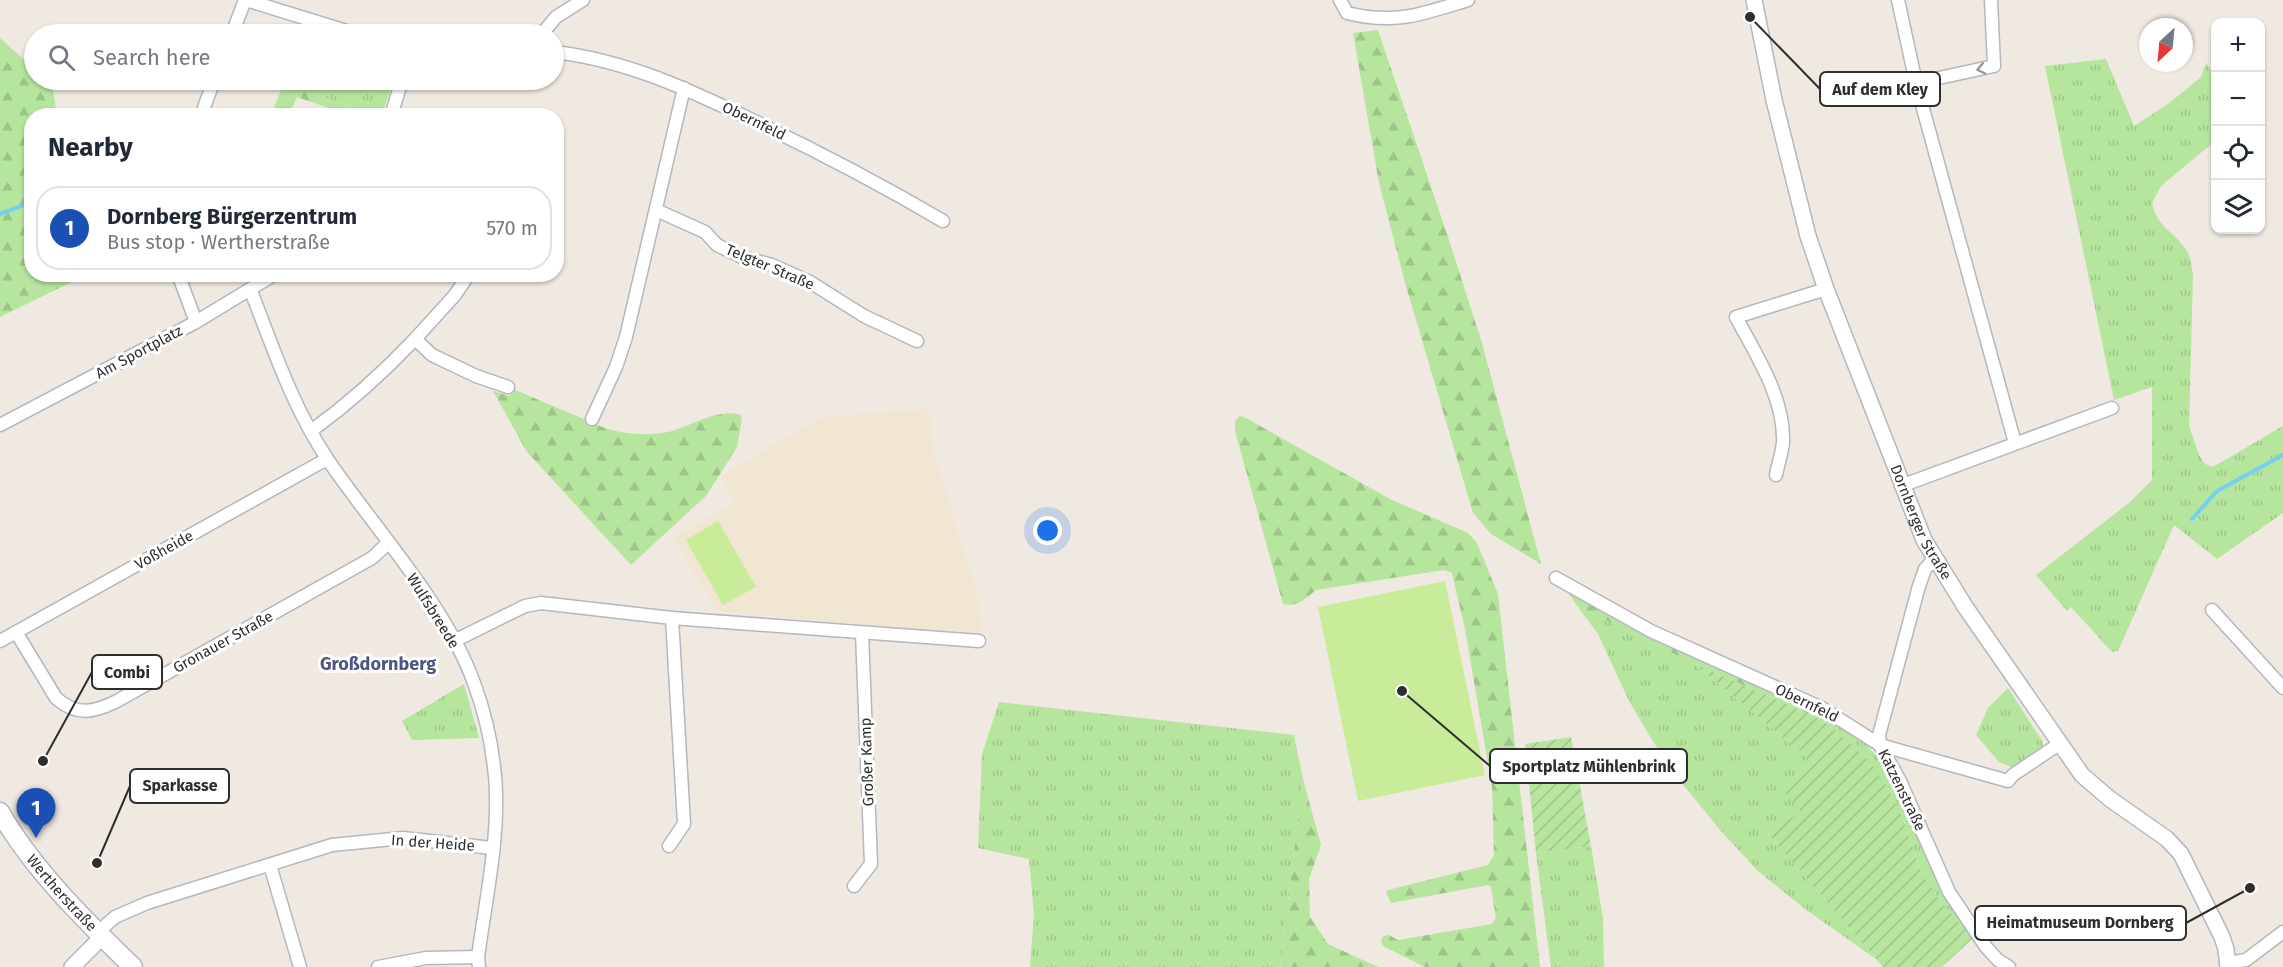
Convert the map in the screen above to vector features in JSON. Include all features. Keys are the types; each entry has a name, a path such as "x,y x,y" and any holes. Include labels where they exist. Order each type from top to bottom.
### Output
{"main road":[{"name":"Wertherstraße","path":"0,812 38,866 133,967"}],"street":[{"path":"236,24 245,0 323,24"},
{"path":"550,24 556,17 583,0"},
{"path":"1340,0 1347,13 1370,19 1396,19 1468,0"},
{"name":"Dornberger Straße","path":"1754,0 1774,100 1808,236 1901,486 1934,559 2059,744 2090,783 2168,839 2181,854 2222,937 2228,965"},
{"path":"1898,0 1916,83 2015,443"},
{"path":"1916,83 1994,66 1991,0"},
{"name":"Obernfeld","path":"564,53 617,64 684,88 850,169 944,221"},
{"path":"592,419 616,367 626,337 684,88"},
{"path":"204,108 210,90"},
{"path":"393,108 399,90"},
{"name":"Telgter Straße","path":"656,210 705,232 717,245 742,257 772,265 810,282 864,316 917,341"},
{"path":"181,282 196,322"},
{"name":"Am Sportplatz","path":"0,425 196,322 264,282"},
{"path":"311,431 353,400 383,373 455,295 464,282"},
{"path":"1776,475 1783,443 1781,415 1765,371 1736,318 1826,289"},
{"name":"Wulfsbreede","path":"251,291 290,391 311,431 327,459 423,591 454,641 474,683 486,724 492,757 496,810 478,962"},
{"path":"415,339 432,355 476,376 508,387"},
{"path":"1901,486 2112,408"},
{"name":"Voßheide","path":"0,641 327,459"},
{"name":"Gronauer Straße","path":"16,632 56,698 62,704 79,711 96,711 117,702 372,558 388,543"},
{"name":"Katzenstraße","path":"1934,559 1925,569 1919,586 1880,735 1880,746 1900,781 1949,892 1986,947 1998,960 2009,967"},
{"name":"Obernfeld","path":"1556,578 1651,631 1822,708 1880,746 2008,781 2013,775 2059,744"},
{"path":"454,641 516,610 541,603 672,618 979,641"},
{"path":"2212,610 2283,688"},
{"path":"669,846 684,824 672,618"},
{"name":"Großer Kamp","path":"854,886 871,864 862,633"},
{"name":"In der Heide","path":"100,934 115,917 135,908 332,845 403,838 492,848"},
{"path":"270,865 300,967"},
{"path":"2228,965 2246,960 2283,932"},
{"path":"72,967 100,934"},
{"path":"378,967 426,958 478,962"}],"shaded area":[{"path":"928,409 934,453 978,599 983,636 718,611 673,538 734,503 720,476 823,417"}],"green space":[{"path":"1378,30 1482,343 1541,564 1491,534 1473,513 1406,286 1379,183 1353,33"},
{"path":"0,38 24,60 24,90 53,90 56,108 24,108 24,282 72,282 0,317"},
{"path":"2106,59 2134,126 2168,104 2201,77 2206,63 2211,70 2211,144 2161,186 2152,203 2161,223 2187,251 2192,265 2189,426 2199,455 2205,464 2213,467 2283,426 2283,513 2217,559 2174,525 2118,651 2112,652 2071,607 2067,611 2036,575 2130,502 2152,480 2152,387 2114,400 2045,66"},
{"path":"281,90 316,90 315,94 354,108 329,108 297,97 292,108 274,108"},
{"path":"316,90 383,90 383,98 387,100 384,108 354,108 315,94"},
{"path":"383,90 390,90 387,100 383,98"},
{"path":"513,389 607,429 630,433 668,432 714,416 732,413 741,415 737,447 706,496 631,565 527,452 493,391 510,396"},
{"path":"1239,416 1390,499 1468,533 1477,543 1498,594 1540,967 1425,967 1383,946 1381,941 1383,936 1389,935 1398,940 1492,924 1496,918 1491,887 1488,885 1391,903 1386,892 1488,865 1494,855 1492,787 1465,629 1452,573 1444,570 1316,590 1293,605 1283,604 1235,431 1235,421"},
{"path":"718,521 756,587 723,605 686,540"},
{"path":"1445,581 1485,775 1358,801 1318,607"},
{"path":"1571,591 1649,636 1811,708 1809,714 1693,663 1578,607 1568,592"},
{"path":"1578,607 1693,663 1814,763 1802,812 1768,834 1876,959 1805,909 1758,871 1720,830 1681,782 1654,743 1629,701 1598,634"},
{"path":"1693,663 1831,726 1870,762 1889,791 1904,821 1921,872 1940,901 1973,938 1942,967 1883,967 1768,834 1801,812 1784,791 1814,763"},
{"path":"464,684 479,738 412,740 402,721"},
{"path":"2008,688 2044,747 2011,767 1999,762 1976,735 1988,708"},
{"path":"999,702 1294,735 1303,779 1280,967 1030,967 1034,915 1029,859 978,848 982,754"},
{"path":"1811,708 1858,735 1883,763 1973,938 1940,901 1921,872 1904,821 1849,744 1831,726 1809,714"},
{"path":"1571,737 1591,846 1536,853 1525,744"},
{"path":"1303,779 1321,845 1309,879 1310,917 1328,944 1378,967 1280,967"},
{"path":"1591,846 1603,919 1604,967 1551,967 1536,853"}],"waterway":[{"path":"0,214 24,205"},
{"path":"2192,519 2217,491 2283,455"}],"place":[{"name":"Auf dem Kley","path":"1750,17"},
{"name":"Sportplatz Mühlenbrink","path":"1402,691"},
{"name":"Combi","path":"43,761"},
{"name":"Dornberg Bürgerzentrum","path":"36,838"},
{"name":"Sparkasse","path":"97,863"},
{"name":"Heimatmuseum Dornberg","path":"2250,888"}],"district":[{"name":"Großdornberg","path":"378,664"}]}
